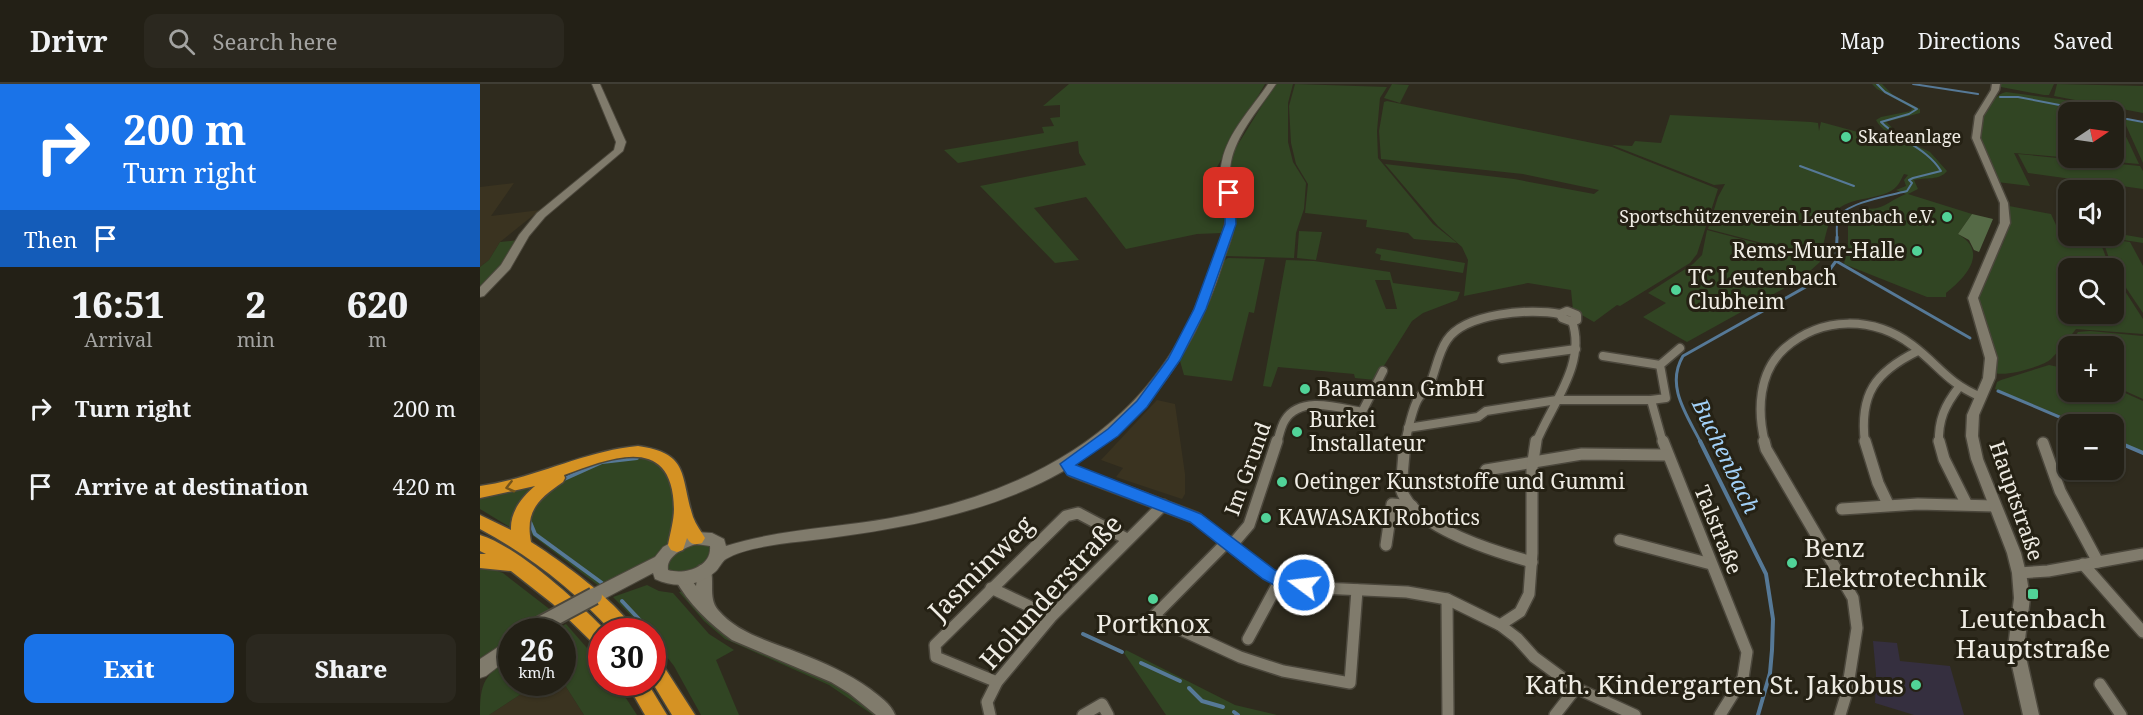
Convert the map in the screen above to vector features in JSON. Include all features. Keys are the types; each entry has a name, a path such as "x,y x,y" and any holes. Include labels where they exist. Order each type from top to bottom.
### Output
{"highway":[{"path":"480,492 510,487 600,457 627,452 652,454 664,459 673,473 681,514 677,545"},
{"path":"523,546 520,522 528,503 548,483 579,465"},
{"path":"681,514 696,538"},
{"path":"480,521 523,546 586,593 611,618"},
{"path":"480,542 515,564 569,606 588,625"},
{"path":"480,561 515,564"},
{"path":"666,686 684,715"},
{"path":"644,696 656,715"}],"main road":[{"path":"480,294 506,267 524,236 541,215 618,151 621,142 596,84"},
{"path":"661,568 672,580 682,579 704,570 718,549 929,517 1014,491 1067,464 1113,432 1142,404 1168,369 1191,330 1230,224 1232,211 1226,178 1226,162 1233,144 1272,84"},
{"path":"554,618 594,596 661,568 677,545 696,538 707,538 718,549"},
{"path":"480,662 498,652"},
{"path":"480,670 498,655"}],"street":[{"name":"Hauptstraße","path":"1996,84 1995,90 1979,116 1976,138 1982,157 2004,203 2005,223 2000,239 1977,283 1973,298 1991,358 1989,378 1973,415 1972,436 1977,459 2014,553 2019,573 2022,598 2016,648 2031,715"},
{"path":"1500,625 1514,618 1524,607 1529,595 1532,562 1532,462 1535,444 1557,400 1576,349 1578,337 1572,321 1578,318 1575,313 1567,311 1560,314 1538,312 1490,318 1458,329 1449,337 1440,353 1428,388 1420,395 1416,403 1408,428 1399,487 1403,497 1412,506 1451,531 1532,562"},
{"path":"1840,715 1847,692 1857,628 1853,598 1770,457 1760,426 1760,404 1766,380 1774,362 1793,342 1827,325 1849,322 1875,327 1902,338 1959,387 1981,397"},
{"path":"1603,356 1660,365 1680,348"},
{"path":"1502,359 1576,349"},
{"path":"1888,504 1882,495 1862,440 1864,398 1875,381 1891,365 1918,351"},
{"path":"1408,428 1478,417 1486,411 1557,400 1666,398 1660,365"},
{"name":"Im Grund","path":"1229,544 1249,525 1289,412 1304,405 1362,412 1383,371"},
{"path":"1959,387 1948,399 1937,429 1938,442 1966,503"},
{"name":"Talstraße","path":"1651,400 1667,455 1747,652 1747,667 1741,684 1720,715"},
{"path":"2043,443 2060,491 2098,562"},
{"path":"1485,470 1609,453 1667,455"},
{"path":"1067,464 1072,471 1196,518 1260,569 1280,580 1321,588 1420,593 1447,598 1500,625 1517,638 1534,657 1576,688 1635,715"},
{"path":"1842,509 1888,504 1966,503 1994,506"},
{"path":"1386,545 1392,504 1412,506"},
{"name":"Holunderstraße","path":"990,715 986,707 988,696 997,682 1052,616 1163,505"},
{"name":"Jasminweg","path":"997,682 936,657 935,645 1066,516 1078,513 1127,540"},
{"path":"1620,540 1711,564"},
{"path":"1229,544 1153,617 1240,657 1283,670 1350,682 1358,590"},
{"path":"2019,573 2048,571 2143,554"},
{"path":"2083,564 2143,632"},
{"path":"704,570 703,589 711,615"},
{"path":"682,579 691,594 711,615 738,635 819,669 851,686 887,715"},
{"path":"1248,639 1280,580"},
{"name":"Holunderstraße","path":"991,588 1029,606"},
{"path":"1447,598 1448,715"},
{"path":"2100,684 2121,715"},
{"path":"1555,715 1576,688"},
{"path":"1083,715 1102,704 1108,715"}],"shaded area":[{"path":"514,183 491,216 540,210 500,242 489,260 480,267 480,187"},
{"path":"1157,400 1175,404 1185,474 1185,494 1182,499 1116,477 1123,468 1101,460"},
{"name":"Kath. Kindergarten St. Jakobus","path":"1873,641 1897,643 1900,661 1950,666 1964,715 1914,715 1875,703 1876,674"},
{"path":"518,696 572,696 584,715 489,715"}],"green space":[{"path":"1069,84 1265,84 1217,167 1225,212 1222,233 1197,234 1126,249 1086,197 1034,208 1079,260 1055,263 980,186 1086,165 1079,153 1078,141 958,163 944,150 1044,133 1042,127 1054,126 1050,118 1060,117 1060,105 1043,106"},
{"path":"1275,84 1293,84 1288,103 1288,142 1293,162 1306,183 1304,209 1296,233 1294,258 1224,256 1235,214 1229,174 1232,154"},
{"path":"1295,84 1387,87 1380,98 1377,131 1378,158 1433,224 1457,243 1414,239 1408,233 1366,227 1367,220 1305,213 1308,184 1296,164 1291,143 1289,106"},
{"path":"1392,84 1409,85 1400,103 1384,98"},
{"path":"1872,84 1882,84 1893,95 1920,109 1920,113 1886,122 1907,141 1930,152 1947,171 1936,177 1914,180 1918,189 1908,194 1972,214 1958,234 1967,241 1972,249 1971,264 1961,280 1946,293 1946,297 1927,297 1844,264 1848,243 1848,219 1865,208 1881,207 1906,194 1896,190 1906,186 1904,180 1908,175 1904,174 1898,185 1891,191 1849,203 1834,213 1820,258 1708,229 1718,197 1725,184 1714,185 1612,145 1632,146 1635,141 1661,143 1670,115 1811,122 1818,123 1819,131 1821,122 1898,143 1876,120 1911,111 1912,108"},
{"path":"2000,84 2054,84 2049,95 2044,95 2001,87"},
{"path":"2057,84 2143,86 2143,113 2124,109 2124,102 2085,102 2054,96"},
{"path":"2006,92 2075,102 2058,102 2058,157 2014,153 2030,186 1997,182 1985,154 1981,126 1989,107 1996,98"},
{"path":"1384,102 1612,147 1718,189 1697,254 1690,263 1620,306 1617,305 1594,322 1573,310 1571,290 1528,283 1464,296 1468,260 1462,247 1438,226 1385,164 1514,179 1594,194 1599,190 1523,174 1381,159 1379,131"},
{"path":"2124,119 2143,123 2143,163 2124,121"},
{"path":"2124,132 2139,164 2124,163"},
{"path":"2018,154 2058,158 2058,168 2124,168 2124,164 2140,166 2143,171 2143,189 2124,186 2124,180 2078,180 2028,173"},
{"path":"2009,206 2051,214 2058,226 2058,246 2102,246 2106,258 2058,258 2058,324 2124,324 2124,290 2143,319 2143,334 2076,329 2071,336 2058,336 2058,352 2047,362 2016,372 1996,373 1982,319 1979,292 2004,241 2009,219"},
{"path":"1972,214 1993,219 1979,252 1974,250 1969,240 1958,234"},
{"path":"1707,230 1819,259 1820,262 1801,279 1687,342 1643,317 1666,303 1648,293 1693,264 1702,255"},
{"path":"1299,231 1322,232 1316,260 1297,258"},
{"path":"2124,235 2143,238 2143,243 2124,240"},
{"path":"528,239 506,272 480,287 480,267 489,260 500,242"},
{"path":"2124,241 2130,242 2143,266 2143,313 2124,285 2124,258 2109,258 2105,246 2124,246"},
{"path":"1377,248 1465,263 1463,273 1380,260 1381,255 1375,253"},
{"path":"1228,258 1265,259 1254,313 1249,312 1232,381 1184,375 1180,361 1204,312 1223,261"},
{"path":"1286,260 1314,261 1390,272 1393,283 1460,292 1457,300 1423,313 1412,321 1375,380 1355,378 1354,374 1278,367 1271,387 1263,386","holes":["1375,280 1390,280 1397,309 1386,309"]},
{"path":"2078,332 2143,336 2143,399 2124,390 2124,336 2075,336"},
{"path":"2049,365 2058,367 2058,402 2124,402 2124,392 2143,401 2143,452 2124,443 2124,414 2058,415 1995,389 1997,382"},
{"path":"635,456 656,462 666,472 673,499 675,536 657,558 599,586 533,536 528,526 529,517 540,500 572,474 595,463"},
{"path":"545,479 513,529 480,509 480,496"},
{"path":"687,543 709,544 711,548 704,562 694,570 666,572 665,559"},
{"path":"480,565 503,573 552,611 540,618 498,618 498,647 480,659"},
{"path":"647,585 659,591 673,593 709,634 734,650 716,660 739,715 701,715 666,656 666,618 633,618 613,597"},
{"path":"684,591 708,620 730,638 828,681 854,696 878,715 873,715 829,685 725,639 704,621 679,592"},
{"path":"576,635 588,649 588,696 625,696 637,715 584,715 572,696 576,696"},
{"path":"1126,650 1235,705 1277,715 1166,715 1124,653"},
{"path":"498,667 498,696 518,696 489,715 480,715 483,687"}],"waterway":[{"name":"Buchenbach","path":"1837,237 1838,219 1849,208 1869,200 1907,191 1912,183 1909,180 1941,171 1921,150 1881,122 1909,114 1917,109 1885,92 1877,84"},
{"path":"1913,84 1978,94"},
{"path":"2000,97 2018,97 2058,105"},
{"path":"2127,119 2143,122"},
{"path":"1800,166 1854,186"},
{"name":"Buchenbach","path":"1836,261 1837,237"},
{"name":"Buchenbach","path":"1701,443 1684,411 1677,389 1676,378 1683,356 1825,276 1836,261"},
{"path":"1836,261 1970,338"},
{"path":"1998,391 2058,416"},
{"name":"Buchenbach","path":"1701,443 1766,574 1773,619 1772,650 1770,673 1758,715"},
{"path":"2124,445 2143,453"},
{"path":"562,480 602,462 637,458"},
{"path":"530,522 535,534 602,583"},
{"path":"622,601 638,618"},
{"path":"1083,634 1122,652"},
{"path":"1141,663 1180,681"},
{"path":"1189,688 1202,701 1223,707"},
{"path":"1234,712 1238,715"}],"place":[{"name":"Skateanlage","path":"1846,137"},
{"name":"Sportschützenverein Leutenbach e.V.","path":"1947,217"},
{"name":"Rems-Murr-Halle","path":"1917,251"},
{"name":"TC Leutenbach Clubheim","path":"1676,290"},
{"name":"Baumann GmbH","path":"1305,389"},
{"name":"Burkei Installateur","path":"1297,432"},
{"name":"Oetinger Kunststoffe und Gummi","path":"1282,482"},
{"name":"KAWASAKI Robotics","path":"1266,518"},
{"name":"Benz Elektrotechnik","path":"1792,563"},
{"name":"Leutenbach Hauptstraße","path":"2033,594"},
{"name":"Portknox","path":"1153,599"},
{"name":"Kath. Kindergarten St. Jakobus","path":"1916,685"}],"route":[{"path":"1229,193 1232,211 1230,224 1200,309 1174,360 1142,404 1113,432 1067,464 1072,471 1196,518 1260,569 1280,580 1304,585"}]}
